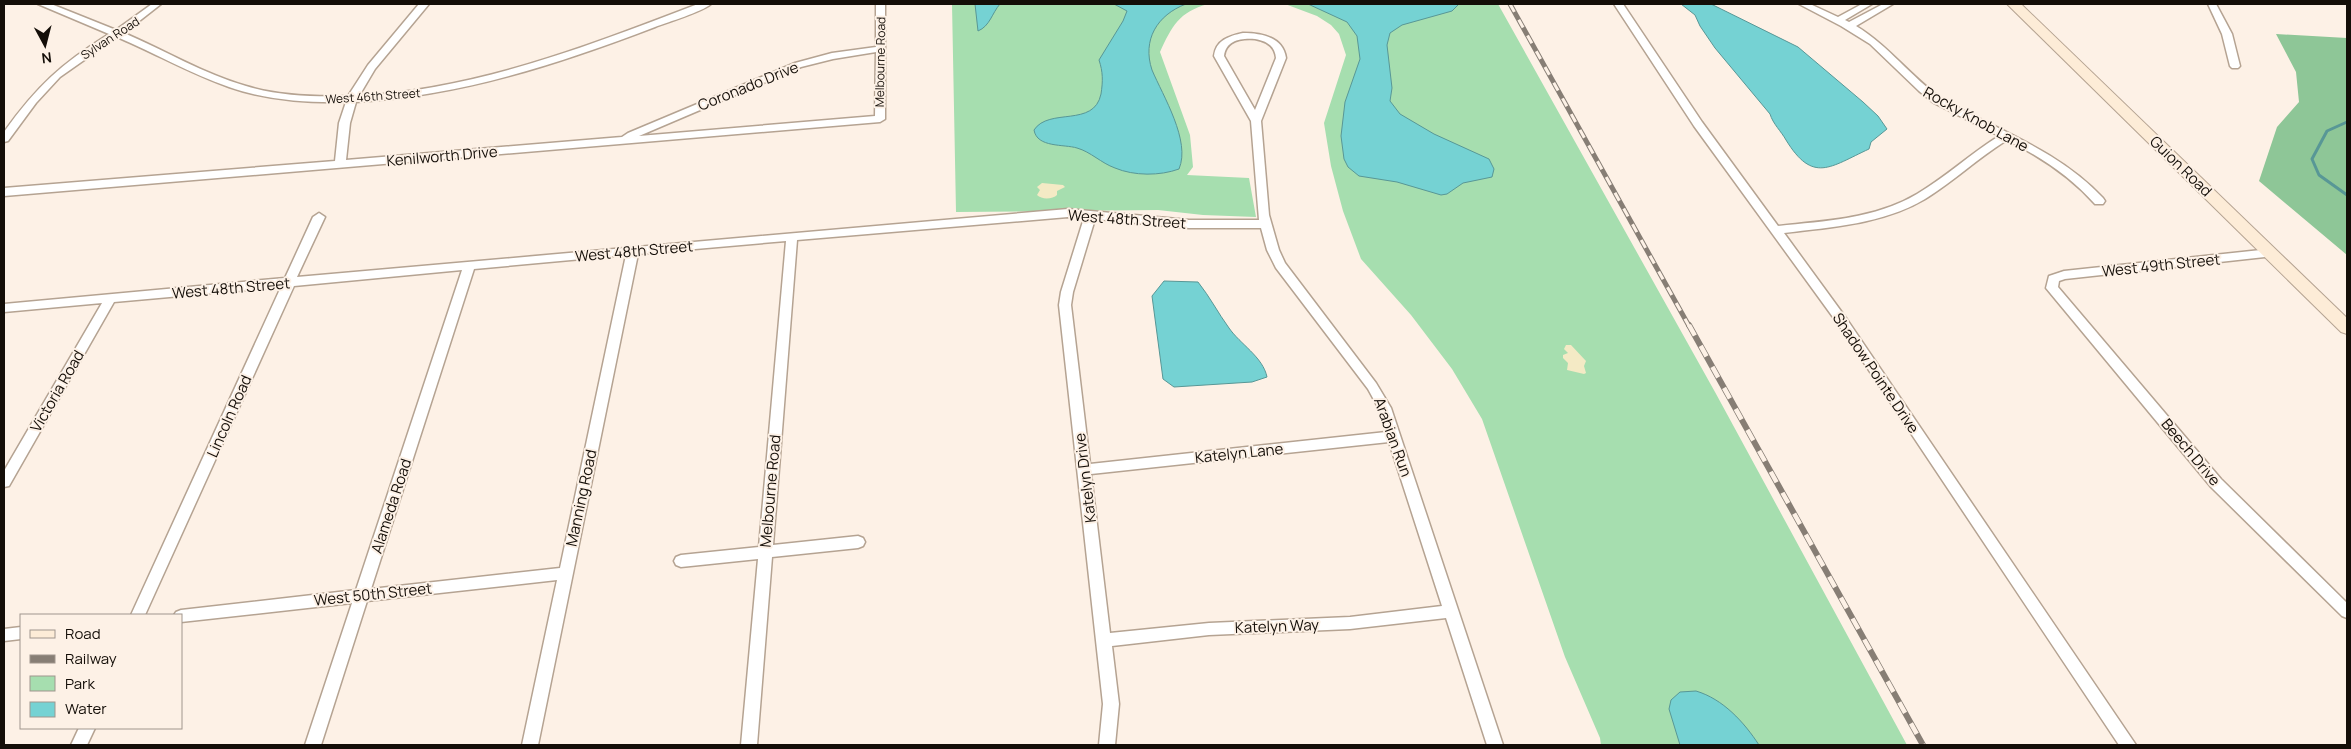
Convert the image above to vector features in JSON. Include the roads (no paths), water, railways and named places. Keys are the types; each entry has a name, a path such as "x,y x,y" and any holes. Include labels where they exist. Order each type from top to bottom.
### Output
{"street":[{"name":"West 46th Street","path":"43,4 119,34 216,78 245,89 297,98 353,99 421,93 506,76 554,62 706,4"},
{"name":"Sylvan Road","path":"4,140 54,78 80,57 119,34 157,4"},
{"path":"340,164 345,121 353,99 373,66 424,4"},
{"name":"Melbourne Road","path":"880,120 879,49 882,4"},
{"name":"Shadow Pointe Drive","path":"1619,4 1694,118 1840,318 2128,745"},
{"name":"Rocky Knob Lane","path":"1803,4 1850,26 1881,48 1928,94 2064,169 2082,183 2099,201"},
{"path":"1839,20 1868,4"},
{"path":"1850,26 1889,4"},
{"name":"Guion Road","path":"2014,4 2347,328"},
{"path":"2212,4 2228,34 2235,66"},
{"name":"Arabian Run","path":"1256,121 1281,58 1281,52 1275,44 1265,38 1237,37 1222,45 1219,56 1256,121 1268,241 1276,258 1377,393 1395,436 1495,745"},
{"name":"Coronado Drive","path":"623,142 632,134 798,65 832,56 879,49"},
{"name":"Kenilworth Drive","path":"4,192 880,120"},
{"path":"1775,230 1858,219 1900,207 1927,192 2005,137"},
{"name":"West 48th Street","path":"4,308 957,221 1068,213 1189,224 1265,224"},
{"name":"Katelyn Drive","path":"1091,214 1067,292 1065,305 1111,709 1107,745"},
{"name":"Lincoln Road","path":"138,614 319,217"},
{"name":"Melbourne Road","path":"749,745 792,237"},
{"name":"Manning Road","path":"530,745 633,251"},
{"name":"West 49th Street","path":"2053,279 2064,275 2270,254"},
{"name":"Alameda Road","path":"313,745 469,267"},
{"name":"Beech Drive","path":"2053,279 2052,288 2216,483 2266,535 2347,612"},
{"name":"Victoria Road","path":"4,482 110,299"},
{"name":"Katelyn Lane","path":"1084,470 1395,436"},
{"path":"681,561 858,542"},
{"name":"West 50th Street","path":"182,616 566,573"},
{"name":"Katelyn Way","path":"1103,640 1209,629 1350,623 1452,611"},
{"path":"4,635 20,633"},
{"path":"79,745 87,729"}],"water":[{"path":"975,4 1000,4 988,23 978,31"},
{"path":"1114,4 1186,4 1167,15 1160,22 1154,30 1149,49 1152,70 1169,105 1179,132 1182,158 1179,169 1155,174 1130,173 1110,166 1082,150 1045,143 1036,136 1034,130 1041,123 1050,119 1090,111 1097,104 1102,85 1099,60 1127,11"},
{"path":"1308,4 1459,4 1452,11 1402,25 1390,33 1387,45 1392,88 1390,101 1400,114 1434,134 1489,159 1494,169 1492,177 1463,183 1447,194 1441,195 1397,182 1359,176 1348,167 1344,159 1341,136 1345,102 1360,59 1357,36 1347,22"},
{"path":"1681,4 1711,4 1798,47 1863,102 1878,116 1887,129 1871,142 1869,149 1833,166 1814,167 1805,162 1796,154 1770,114 1715,48 1695,15"},
{"path":"1164,281 1198,282 1229,328 1261,363 1267,377 1252,382 1174,387 1163,379 1152,296"},
{"path":"1696,691 1715,700 1732,712 1759,745 1680,745 1669,709 1671,700 1680,692"}],"waterway":[{"path":"2347,122 2327,131 2312,159 2319,175 2347,195"}],"railway":[{"path":"1510,4 1689,326"},
{"path":"1689,325 1923,745"}]}
